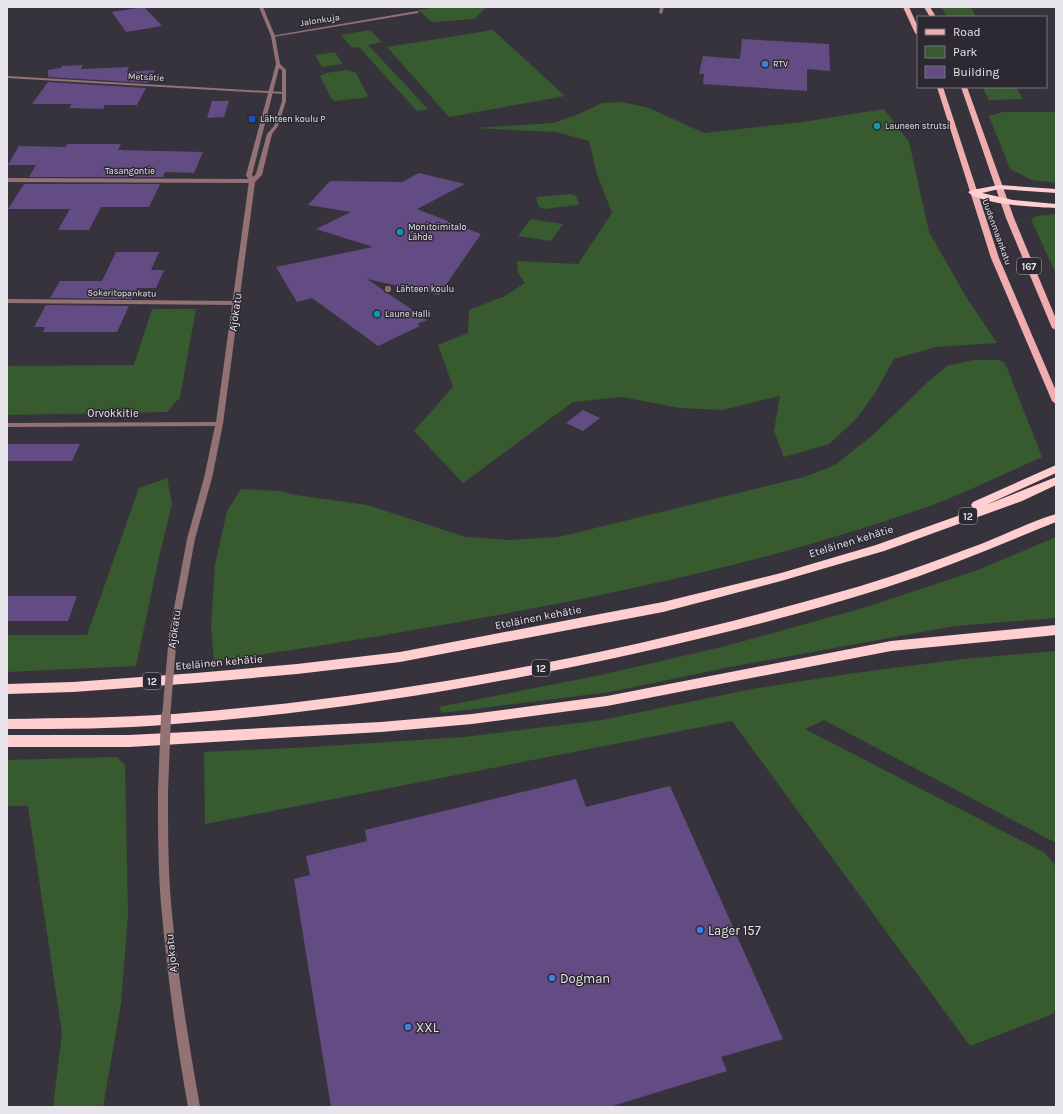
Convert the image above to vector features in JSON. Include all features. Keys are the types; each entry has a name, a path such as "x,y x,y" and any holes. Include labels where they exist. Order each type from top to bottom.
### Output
{"highway":[{"path":"972,192 999,187 1056,191"},
{"path":"972,192 988,199 1005,202 1056,206"},
{"path":"880,548 1056,469"},
{"name":"Eteläinen kehätie","path":"7,689 73,687 196,678 297,669 400,657 663,607 781,577 880,548 1018,498 1056,481"},
{"name":"12","path":"7,724 174,719 253,711 375,696 533,669 696,634 808,606 881,584 951,560 1056,518"},
{"path":"7,741 129,741 381,727 472,719 615,700 891,646 1056,630"}],"main road":[{"path":"906,7 917,31"},
{"path":"927,7 932,16"},
{"name":"Uudenmaankatu","path":"940,88 952,122 972,192 995,258 1056,401"},
{"name":"Uudenmaankatu","path":"964,88 1028,265 1056,328"}],"street":[{"name":"Ajokatu","path":"194,1107 181,1034 166,903 163,844 163,791 168,675 173,634 191,539 208,478 219,424 237,303 252,181 249,175 278,64 273,36 261,7"},
{"path":"662,7 662,13"},
{"name":"Jalonkuja","path":"273,36 417,12"},
{"name":"Ajokatu","path":"252,181 259,175 270,134 276,126 281,110 284,93 284,70 278,64"},
{"name":"Metsätie","path":"7,77 284,93"},
{"name":"Tasangontie","path":"7,180 252,181"},
{"name":"Sokeritopankatu","path":"7,301 237,303"},
{"name":"Orvokkitie","path":"7,424 219,424"}],"green space":[{"path":"439,7 487,7 474,19 432,22 418,10"},
{"path":"941,7 971,7 976,16 946,16"},
{"path":"370,30 382,42 368,45 428,109 417,111 359,47 352,48 341,35"},
{"path":"493,30 565,96 449,117 387,47"},
{"path":"335,52 342,64 322,67 315,55"},
{"path":"347,70 356,73 368,96 335,101 331,98 320,76 326,73"},
{"path":"983,88 1017,88 1023,99 989,100"},
{"path":"622,102 649,108 704,133 803,122 884,109 909,142 929,232 968,300 997,343 936,347 894,359 875,393 857,418 829,444 784,457 774,431 780,396 722,410 680,408 622,397 573,402 463,483 414,431 453,387 438,345 468,333 469,310 505,296 525,283 518,273 517,261 578,264 612,213 597,174 589,141 556,132 475,128 553,123 579,114 602,103"},
{"path":"1003,112 1056,112 1056,183 1032,180 1010,169 989,116"},
{"path":"570,194 575,195 579,203 577,205 544,209 539,207 536,199 538,197"},
{"path":"1056,214 1056,274 1031,219 1037,216"},
{"path":"531,219 563,224 551,241 518,236"},
{"path":"152,309 196,309 180,397 167,412 7,415 7,366 134,365"},
{"path":"973,360 998,360 1005,363 1042,457 969,490 924,508 768,556 662,582 556,604 431,627 214,661 211,627 215,565 227,511 241,489 280,491 295,495 367,505 466,537 510,540 557,537 804,477 835,465 874,434 929,381 947,366"},
{"path":"167,478 172,504 136,666 7,672 7,635 87,635 139,488"},
{"path":"1056,537 1056,618 955,626 730,667 610,692 442,713 439,707 601,675 722,647 863,608 978,570"},
{"path":"1056,651 1056,843 824,720 805,729 1045,853 1056,866 1056,1008 1053,1014 970,1046 732,721 205,824 204,752 312,747 464,737 602,720 752,689 847,674 963,659"},
{"path":"117,757 125,765 128,915 121,1003 103,1107 53,1107 62,1033 28,806 7,806 7,760"}],"building":[{"path":"144,7 162,26 126,32 112,12"},
{"name":"RTV","path":"742,39 829,44 830,71 807,69 807,91 703,84 704,74 699,74 703,56 740,59"},
{"path":"83,65 81,69 129,67 127,72 155,70 148,83 48,77 48,70 61,68 62,66"},
{"path":"48,82 146,88 137,105 105,105 103,109 69,108 72,104 32,104"},
{"path":"212,101 229,101 224,117 207,118"},
{"path":"67,144 121,144 118,150 203,152 194,173 165,172 163,177 29,177 36,165 8,165 19,146 66,147"},
{"name":"Monitoimitalo Lähde","path":"419,173 465,184 417,209 481,234 439,295 367,279 427,320 417,324 420,326 378,346 312,298 297,302 276,267 373,247 316,229 351,212 308,205 330,181 402,182"},
{"path":"24,184 160,184 149,207 101,207 89,230 58,230 70,209 8,209"},
{"path":"116,252 159,252 151,270 164,270 156,288 137,288 132,299 50,298 60,281 102,281"},
{"path":"46,305 129,306 117,332 43,332 45,327 34,327"},
{"path":"583,410 600,418 583,431 566,423"},
{"path":"7,444 80,444 72,461 7,461"},
{"path":"7,596 77,596 68,621 7,621"},
{"path":"576,779 586,807 670,786 783,1039 721,1057 727,1071 609,1107 331,1107 294,879 310,875 306,856 367,841 365,830"}],"place":[{"name":"RTV","path":"765,64"},
{"name":"Lähteen koulu P","path":"252,119"},
{"name":"Launeen strutsi","path":"877,126"},
{"name":"Monitoimitalo Lähde","path":"400,232"},
{"name":"Lähteen koulu","path":"388,289"},
{"name":"Laune Halli","path":"377,314"},
{"name":"Lager 157","path":"700,930"},
{"name":"Dogman","path":"552,978"},
{"name":"XXL","path":"408,1027"}]}
